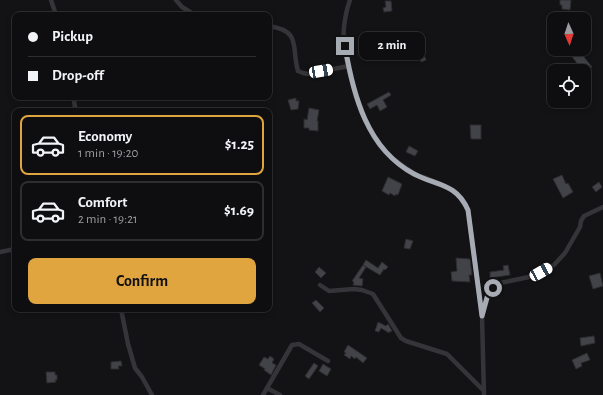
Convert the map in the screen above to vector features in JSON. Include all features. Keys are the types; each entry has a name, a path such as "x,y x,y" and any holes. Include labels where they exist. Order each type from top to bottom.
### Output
{"street":[{"path":"52,0 55,12"},
{"path":"176,0 182,7 190,12"},
{"path":"350,0 344,27 345,46 360,109 378,143 392,158 414,174 451,189 460,196 468,210 482,316 484,393"},
{"path":"272,26 281,28 288,32 292,37 298,71 308,74 349,66"},
{"path":"482,316 488,294 493,288 500,283 529,277 554,265 565,253 584,216 603,207"},
{"path":"0,252 12,250"},
{"path":"320,285 329,291 354,289 373,294 406,342 447,354 484,393"},
{"path":"122,312 128,344 135,368 152,395"},
{"path":"263,395 292,345 299,344 328,360"},
{"path":"267,388 280,395"}],"building":[{"path":"560,0 571,0 570,10 562,9"},
{"path":"385,1 391,1 392,11 384,12 383,8 386,7"},
{"path":"419,42 426,60 421,62 414,44"},
{"path":"571,56 584,56 590,64 578,64"},
{"path":"389,92 391,95 383,100 387,107 380,111 377,105 370,109 367,104"},
{"path":"296,98 296,101 299,101 298,109 291,110 288,100"},
{"path":"309,108 319,110 317,121 318,131 304,128 304,119 307,120"},
{"path":"470,125 481,125 481,139 471,139"},
{"path":"409,146 418,151 415,156 406,152"},
{"path":"562,175 566,184 568,183 573,192 563,198 553,179"},
{"path":"388,177 402,184 398,195 396,194 395,196 390,193 389,195 382,191"},
{"path":"599,182 602,187 596,192 592,187"},
{"path":"406,239 413,241 410,249 404,248"},
{"path":"456,258 470,259 472,275 469,275 470,282 452,281 451,272 457,271"},
{"path":"366,260 378,268 382,262 388,267 385,270 384,269 380,275 363,265"},
{"path":"363,265 366,267 359,278 363,279 362,286 353,285 354,282 352,281"},
{"path":"508,265 510,275 490,278 490,272 504,270 503,266"},
{"path":"319,267 326,273 321,278 315,272"},
{"path":"600,273 603,286 593,289 589,276"},
{"path":"316,300 324,308 320,312 312,303"},
{"path":"378,322 386,326 388,324 392,331 389,333 381,328 379,332 375,331"},
{"path":"594,336 595,343 581,346 580,338"},
{"path":"348,345 367,358 363,363 356,357 355,359 351,356 350,359 344,355"},
{"path":"587,353 590,360 581,363 582,366 576,369 572,360"},
{"path":"270,356 274,359 272,363 276,365 271,375 259,365 264,357 268,359"},
{"path":"121,361 122,366 118,366 119,369 111,369 111,362"},
{"path":"314,363 318,366 309,379 305,376"},
{"path":"323,364 331,369 327,376 319,371"},
{"path":"46,372 55,372 55,375 57,375 57,380 55,380 56,382 47,383"}],"route":[{"path":"345,46 360,109 378,143 392,158 414,174 442,184 451,189 460,196 468,210 482,316 488,294 493,288"}]}
